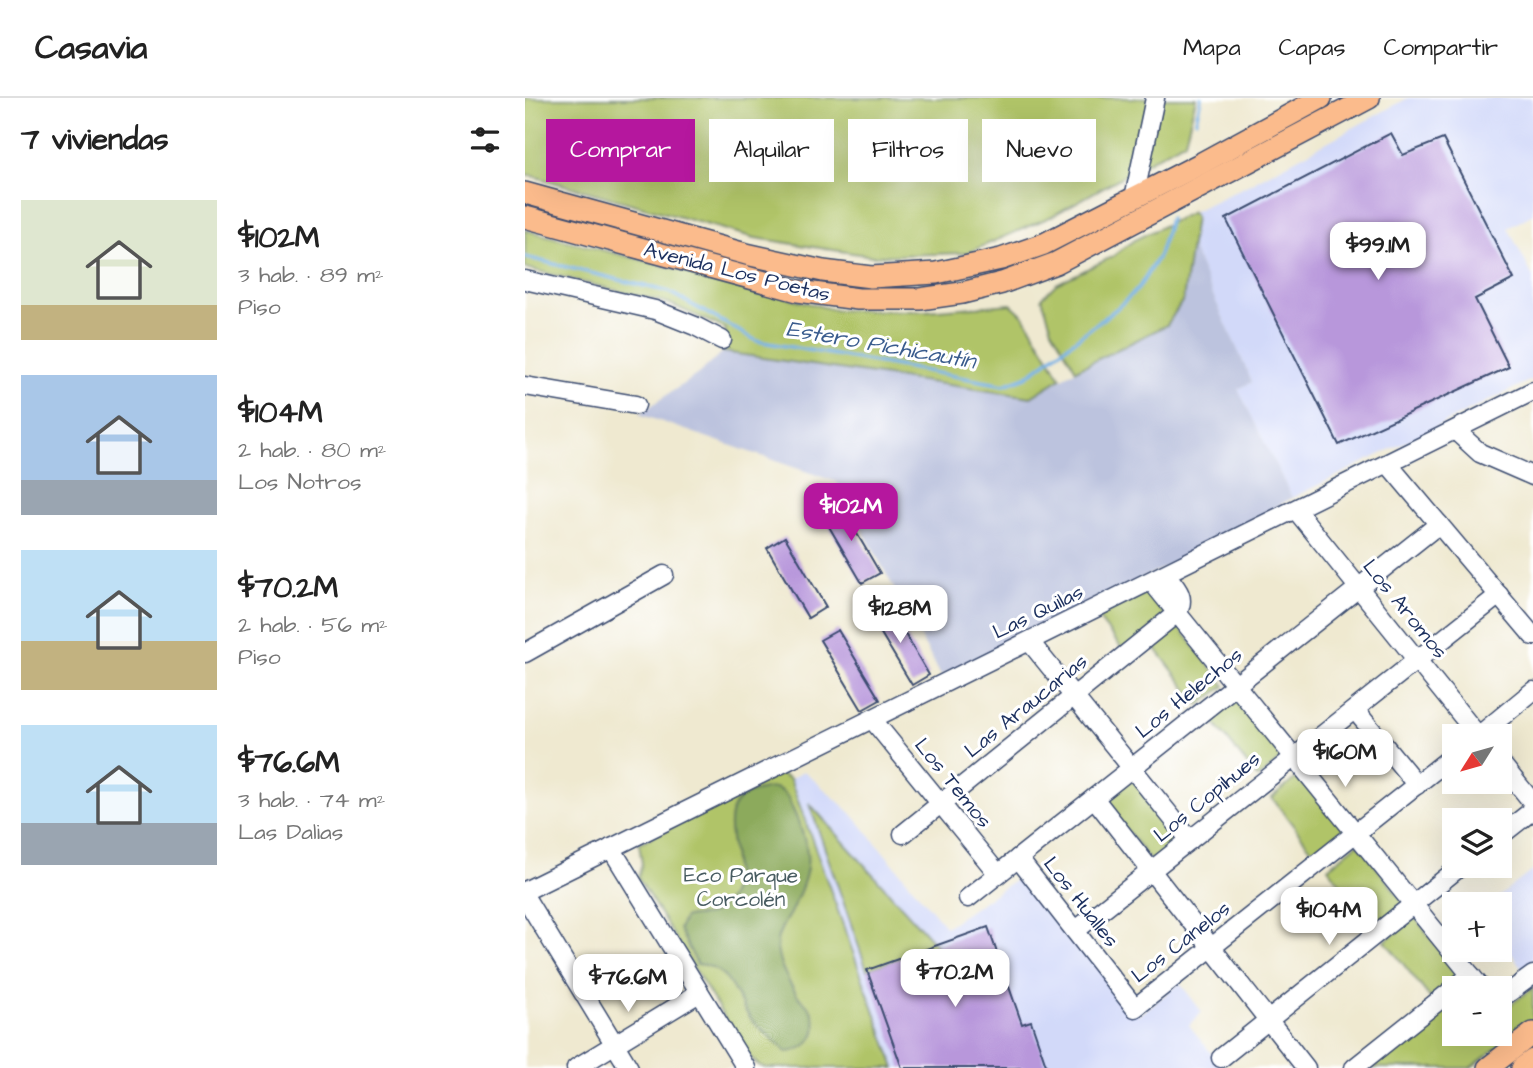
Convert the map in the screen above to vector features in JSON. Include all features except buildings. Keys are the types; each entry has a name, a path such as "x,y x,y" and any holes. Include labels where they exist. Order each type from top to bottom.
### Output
{"main road":[{"name":"Avenida Los Poetas","path":"525,193 609,218 772,260 847,275 895,277 947,272 1001,259 1044,244 1321,98"},
{"name":"Avenida Los Poetas","path":"525,217 797,291 858,299 909,299 962,293 1056,263 1369,98"},
{"path":"1210,183 1243,175 1310,142"},
{"path":"1488,1068 1528,1046"},
{"path":"1509,1068 1511,1057 1528,1046"},
{"path":"1522,1068 1528,1046"}],"street":[{"path":"1134,198 1155,98"},
{"path":"525,280 655,310 722,340"},
{"path":"525,386 636,405"},
{"name":"Las Quilas","path":"525,891 1389,465 1533,391"},
{"path":"1456,431 1480,453 1533,476"},
{"path":"1389,465 1533,636"},
{"name":"Los Aromos","path":"1296,510 1468,724"},
{"name":"Los Helechos","path":"968,898 1439,524"},
{"path":"525,653 664,575"},
{"path":"1159,578 1177,613 1472,976"},
{"name":"Los Copihues","path":"1075,931 1499,595"},
{"name":"Las Araucarias","path":"903,834 1177,613"},
{"path":"1030,642 1190,841"},
{"path":"1493,724 1533,691"},
{"path":"1355,710 1417,785"},
{"name":"Los Temos","path":"872,719 998,874"},
{"name":"Los Canelos","path":"1135,1007 1442,765"},
{"path":"1512,777 1533,803"},
{"path":"1094,798 1306,1068"},
{"path":"1512,827 1533,810"},
{"path":"611,848 746,1068"},
{"name":"Los Hualles","path":"1018,859 1135,1007"},
{"path":"1221,1058 1446,878"},
{"path":"525,897 629,1068"},
{"path":"1512,990 1533,975"},
{"path":"576,1068 699,993"},
{"path":"1354,1068 1442,1006"}],"shaded area":[{"path":"1408,98 1533,98 1533,214 1508,228 1533,277 1533,379 1292,498 1238,389 1252,382 1191,246 1195,217 1192,212 1248,185"},
{"path":"1191,246 1252,382 1238,389 1292,498 1198,551 941,676 837,482 639,414 698,374 723,352 1031,397 1076,370 1167,325 1183,300"},
{"path":"804,771 851,813 946,927 1025,873 1139,1015 1180,983 1202,1012 1189,1025 1223,1068 895,1068 790,779"},
{"path":"1533,870 1533,967 1525,973 1512,954 1512,892 1505,892"}],"green space":[{"path":"525,98 1196,98 1185,141 1050,217 967,253 872,256 755,238 554,182 695,182 695,119 546,119 546,180 525,174"},
{"path":"1192,212 1195,217 1183,300 1167,325 1076,370 1052,329 1042,298 1056,284 1112,257 1134,240"},
{"path":"525,230 835,310 925,311 1011,304 1024,316 1061,378 1031,397 723,352 726,329 668,303 525,268"},
{"path":"1149,587 1171,614 1124,651 1095,614"},
{"path":"1177,624 1225,686 1199,705 1153,645"},
{"path":"1235,695 1285,756 1258,778 1208,715"},
{"path":"1131,773 1184,839 1153,864 1101,797"},
{"path":"1302,773 1351,834 1319,859 1272,798"},
{"name":"Eco Parque Corcolén","path":"780,774 790,779 895,1068 759,1066 747,1054 638,878 642,864 639,843"},
{"path":"775,788 785,794 791,804 807,852 806,874 779,934 777,949 787,978 811,1011 816,1024 813,1037 805,1046 786,1052 753,1021 725,977 709,966 697,964 679,929 684,918 714,913 731,894 735,876 730,820 735,805 749,793"},
{"path":"809,803 937,946 867,970"},
{"path":"1358,843 1405,904 1376,928 1328,868"},
{"path":"1415,917 1442,953 1442,962 1449,962 1459,976 1442,976 1442,990 1431,999 1385,941"},
{"path":"1533,988 1533,1021 1512,1037 1512,1003"},
{"path":"1442,1010 1442,1046 1499,1046 1470,1068 1371,1068"}],"waterway":[{"name":"Estero Pichicautín","path":"1196,120 1201,98"},
{"name":"Estero Pichicautín","path":"525,257 669,292 757,341 1004,385 1026,377 1116,309 1138,289 1159,255 1170,218"}]}
